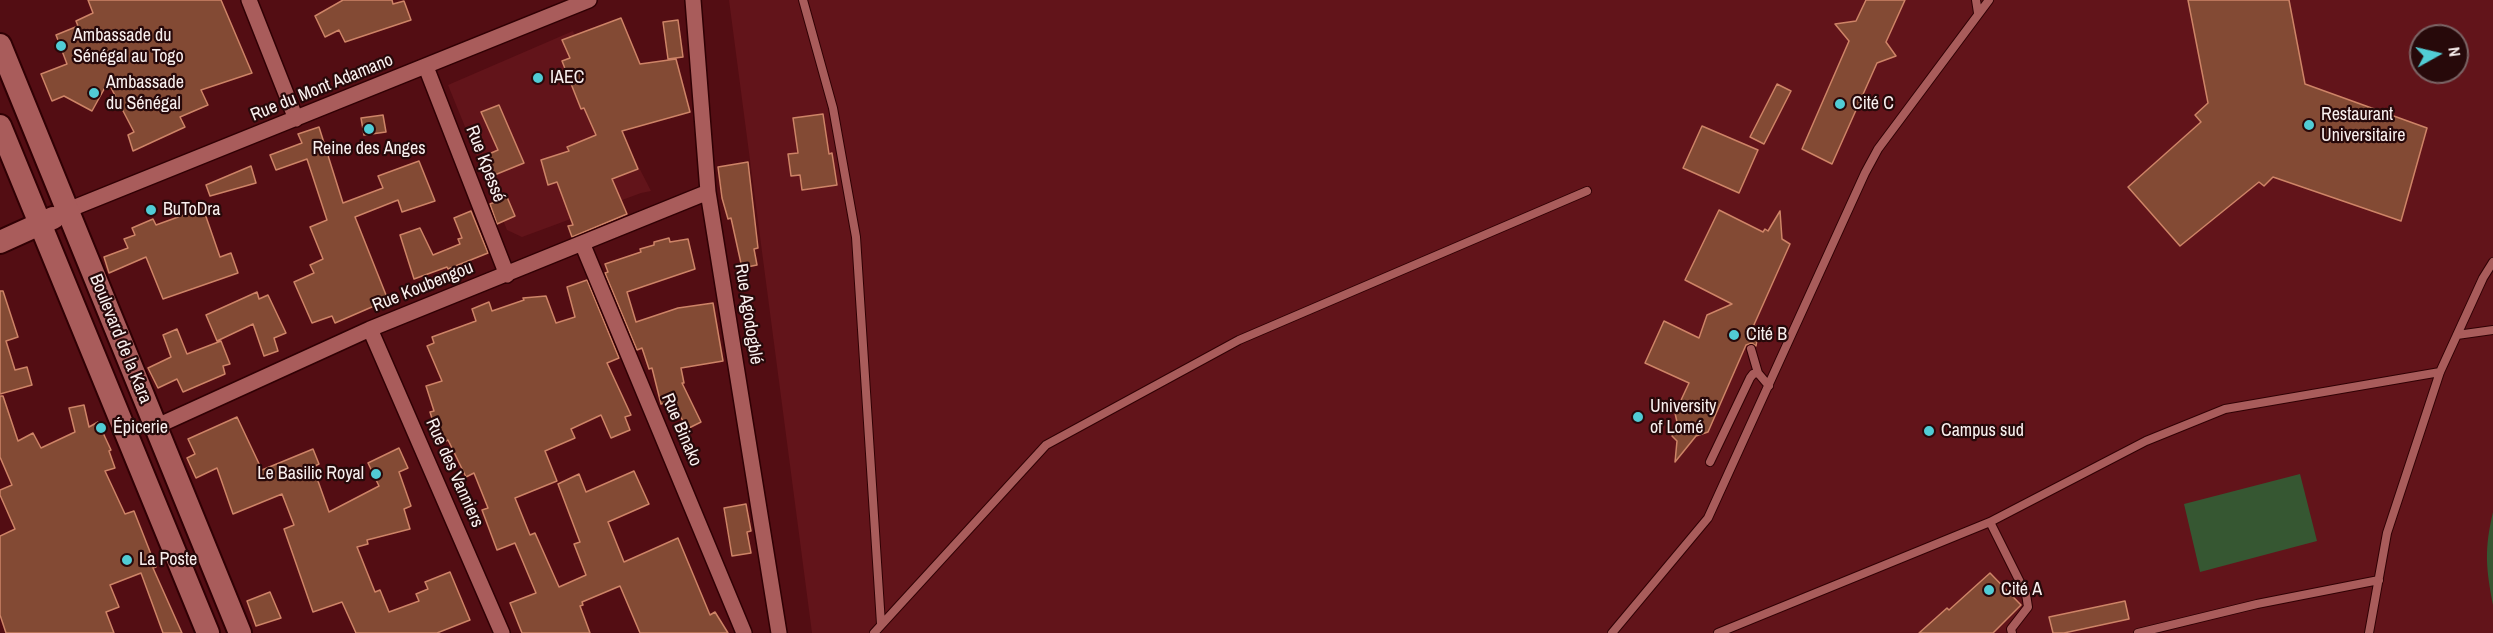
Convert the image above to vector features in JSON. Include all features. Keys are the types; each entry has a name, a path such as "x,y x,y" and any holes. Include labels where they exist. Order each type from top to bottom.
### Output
{"main road":[{"name":"Boulevard de la Kara","path":"0,45 68,210 162,423 240,633"},
{"name":"Boulevard de la Kara","path":"0,126 208,633"},
{"path":"0,242 68,210"}],"street":[{"path":"249,0 296,119"},
{"name":"Rue du Mont Adamano","path":"68,210 426,67 571,4 589,0"},
{"name":"Rue Agodogblé","path":"693,0 708,192 779,633"},
{"name":"Rue Kpessé","path":"426,67 507,275"},
{"name":"Rue Koubengou","path":"162,423 370,329 708,192"},
{"name":"Rue Binako","path":"582,243 744,633"},
{"name":"Rue des Vanniers","path":"370,329 502,633"}],"lane":[{"path":"803,0 833,108 856,237 881,624"},
{"path":"1976,0 1978,13"},
{"path":"1612,633 1689,544 1708,518 1869,165 1878,149 1989,0"},
{"path":"874,633 1046,445 1239,340 1587,191"},
{"path":"2369,633 2387,533 2440,372 2483,278 2493,262"},
{"path":"2457,335 2493,330"},
{"path":"1751,349 1758,373 1768,386"},
{"path":"1719,633 1990,522 2146,441 2225,409 2440,372"},
{"path":"1710,462 1750,378 1753,374 1758,373"},
{"path":"1990,522 2026,594 2028,608 2011,629 2012,633"},
{"path":"2138,633 2258,604 2379,580"}],"shaded area":[{"name":"University of Lomé","path":"729,0 2493,0 2493,633 812,633"},
{"path":"573,31 581,54 651,191 522,237 507,230 448,85"}],"green space":[{"path":"2300,474 2317,541 2200,572 2184,504"},
{"path":"2493,512 2493,605 2487,559"}],"building":[{"path":"88,0 221,0 252,73 201,90 208,105 180,117 185,127 133,151 128,135 134,132 108,82 92,111 64,96 52,101 41,74 67,64 56,35 78,26 76,21 93,13"},
{"path":"343,0 392,0 393,4 404,1 411,20 345,42 339,30 325,37 315,16"},
{"name":"Cité C","path":"1866,0 1905,0 1886,42 1896,56 1877,63 1832,164 1802,149 1849,41 1835,24 1856,21"},
{"name":"Restaurant Universitaire","path":"2188,0 2289,0 2305,84 2427,128 2401,221 2273,177 2264,186 2259,182 2180,246 2128,187 2201,122 2195,115 2208,103"},
{"path":"621,18 640,64 676,59 690,112 622,131 638,169 612,179 627,214 572,237 568,226 573,225 557,182 548,185 541,160 569,151 567,147 596,135 584,108 581,109 562,61 570,58 562,40"},
{"path":"678,20 683,57 668,59 663,22"},
{"path":"1777,84 1791,91 1764,144 1750,137"},
{"path":"499,105 524,163 492,176 482,157 498,150 481,112"},
{"path":"823,114 829,154 832,153 837,185 802,190 800,175 791,176 788,154 798,153 793,118"},
{"path":"383,115 386,132 364,135 361,118"},
{"path":"1702,126 1758,150 1739,193 1683,168"},
{"path":"319,127 343,203 383,188 378,176 419,161 435,201 402,212 398,200 355,217 388,300 335,323 332,316 312,323 294,282 314,273 310,265 323,259 310,227 327,220 307,159 276,170 270,155 302,143 298,134"},
{"path":"748,162 758,248 754,249 757,265 742,268 731,218 728,219 722,198 718,167"},
{"path":"251,166 256,183 210,196 206,185"},
{"path":"507,197 515,216 497,224 490,204"},
{"path":"203,208 220,257 231,253 238,273 163,299 146,257 109,273 104,257 128,248 124,239 135,235 132,228 153,219 156,225"},
{"path":"1719,210 1763,232 1765,229 1768,231 1780,211 1782,239 1790,244 1753,327 1758,334 1756,346 1752,343 1746,345 1708,432 1696,436 1675,462 1677,441 1672,436 1677,422 1675,413 1689,383 1645,363 1664,321 1699,338 1707,315 1732,304 1685,280"},
{"path":"471,211 488,253 448,269 447,267 414,279 400,235 420,228 433,255 460,244 458,239 462,238 454,218"},
{"path":"669,238 670,242 688,239 695,269 627,292 636,322 678,308 713,303 723,361 681,368 684,383 682,383 701,422 687,429 673,402 661,404 652,368 649,369 642,348 637,350 605,273 608,272 605,264 641,252 640,249 654,245 654,242"},
{"path":"587,280 619,358 607,363 631,415 625,417 630,430 611,438 601,415 571,429 575,438 545,451 557,481 515,498 530,535 535,533 559,587 586,575 574,544 580,542 558,484 579,474 586,492 634,471 649,504 608,522 624,562 678,538 710,615 715,612 728,633 640,633 620,586 582,602 583,605 580,606 590,633 522,633 510,603 536,593 515,543 497,550 482,510 488,508 474,473 466,477 448,440 440,444 430,412 434,411 426,386 442,381 427,346 434,343 432,337 476,321 472,309 489,302 492,311 524,300 523,298 546,296 556,323 575,317 567,287"},
{"path":"0,291 3,291 18,337 6,341 15,370 27,367 32,385 0,394"},
{"path":"257,292 259,299 268,295 286,333 274,338 278,351 264,356 253,324 217,341 206,315"},
{"path":"177,329 187,354 221,341 230,364 223,366 225,374 183,392 177,379 158,388 148,368 171,357 163,335"},
{"path":"0,396 3,396 18,441 33,433 41,448 75,432 69,408 84,405 89,427 98,422 111,450 109,451 115,468 105,471 125,514 134,511 156,567 153,568 182,633 163,633 141,573 110,585 119,607 106,612 114,633 6,633 0,615 0,536 15,529 0,495 0,490 12,485 0,457"},
{"path":"237,417 262,470 313,449 319,464 313,467 329,512 379,486 368,463 399,448 408,468 399,472 411,506 404,509 410,529 367,540 368,544 357,547 375,592 380,590 389,612 419,601 416,594 428,589 425,582 450,572 470,620 437,633 356,633 342,602 313,612 284,529 294,525 282,494 233,514 217,468 196,478 187,458 195,454 188,439"},
{"path":"746,504 751,531 747,532 751,553 732,556 724,508"},
{"name":"Cité A","path":"1990,573 2021,605 1993,633 1919,633 1947,608 1949,610"},
{"path":"270,592 281,618 256,626 247,601"},
{"path":"2125,601 2129,619 2064,633 2053,633 2049,617"}],"place":[{"name":"Ambassade du Sénégal au Togo","path":"61,46"},
{"name":"IAEC","path":"538,78"},
{"name":"Ambassade du Sénégal","path":"94,93"},
{"name":"Cité C","path":"1840,104"},
{"name":"Restaurant Universitaire","path":"2309,125"},
{"name":"Reine des Anges","path":"369,129"},
{"name":"BuToDra","path":"151,210"},
{"name":"Cité B","path":"1734,335"},
{"name":"University of Lomé","path":"1638,417"},
{"name":"Épicerie","path":"101,428"},
{"name":"Campus sud","path":"1929,431"},
{"name":"Le Basilic Royal","path":"376,474"},
{"name":"La Poste","path":"127,560"},
{"name":"Cité A","path":"1989,590"}]}
